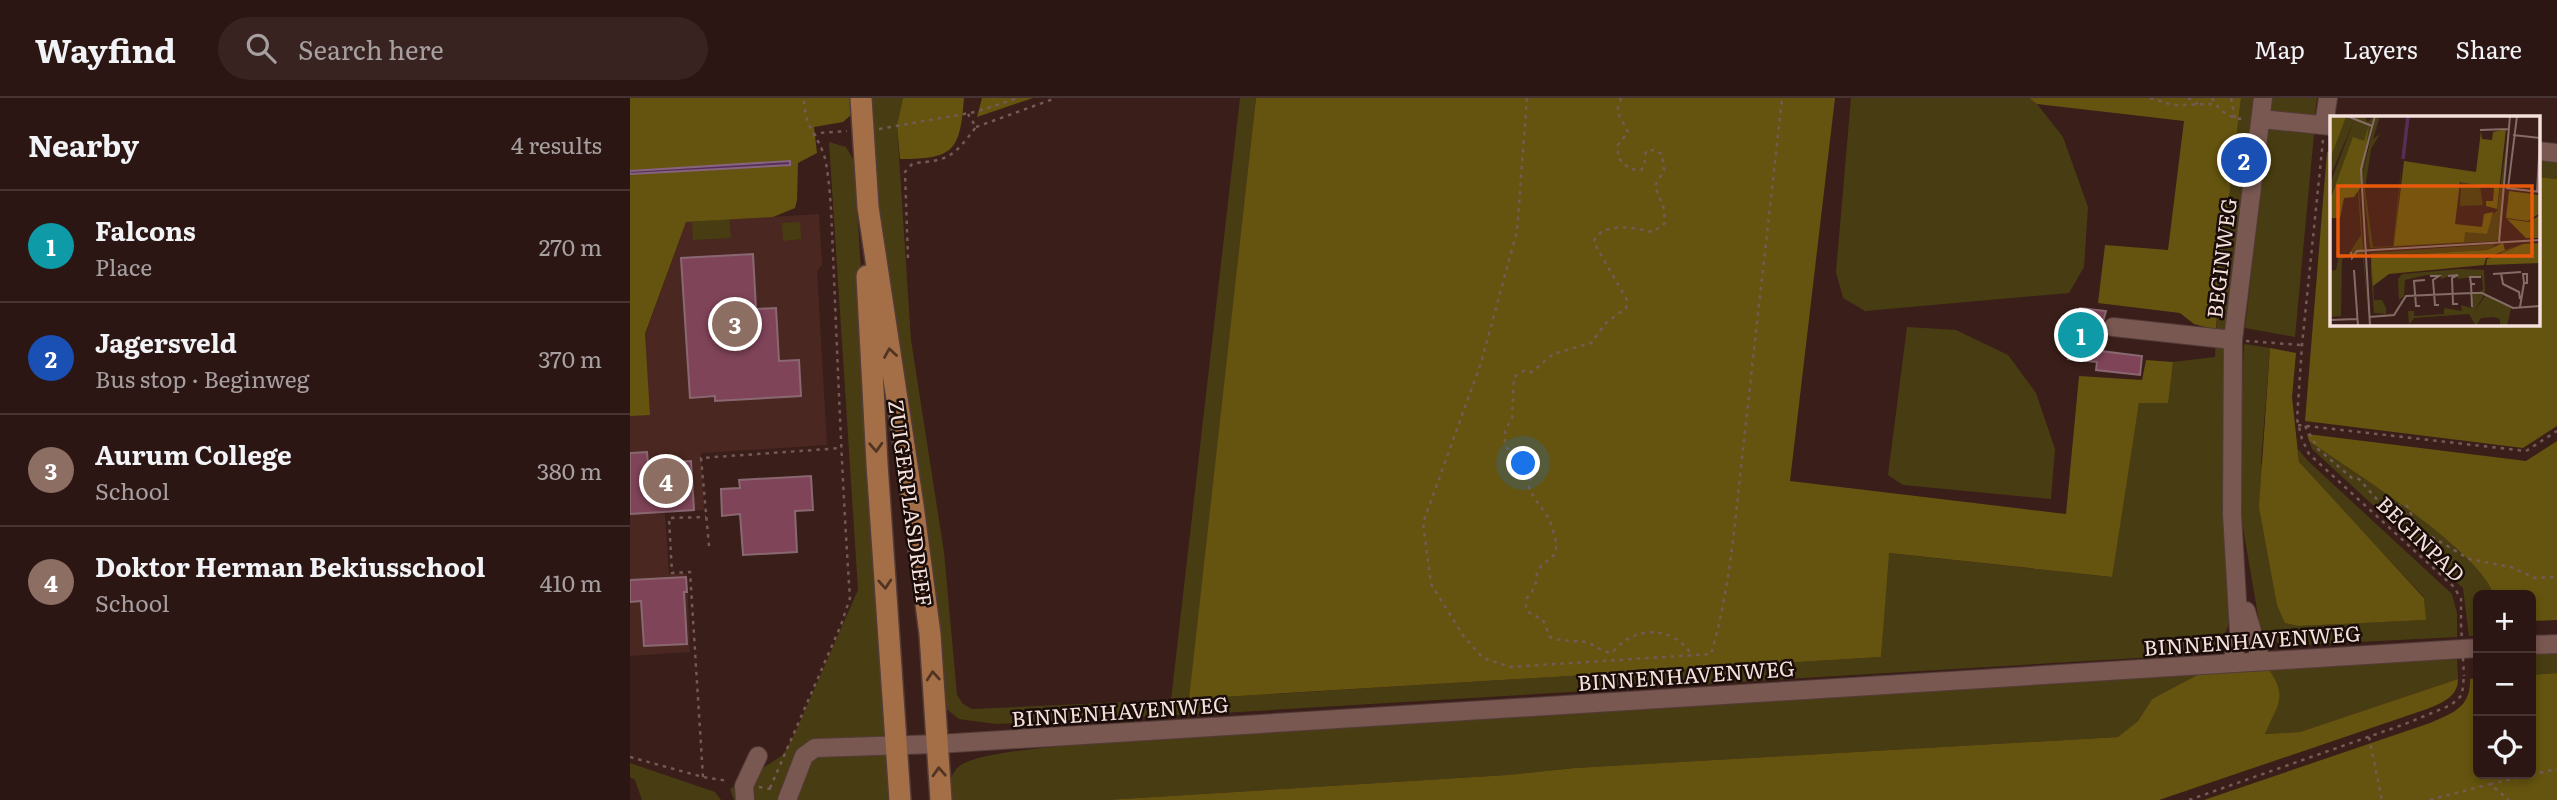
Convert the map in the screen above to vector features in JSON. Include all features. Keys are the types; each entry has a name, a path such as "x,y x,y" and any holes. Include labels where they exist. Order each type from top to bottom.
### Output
{"main road":[{"name":"ZUIGERPLASDREEF","path":"861,98 868,207 914,505 930,634 941,800"},
{"name":"ZUIGERPLASDREEF","path":"868,207 866,272 900,800"}],"street":[{"name":"BEGINWEG","path":"2232,663 2239,633 2232,514 2233,340 2263,98"},
{"path":"2261,119 2328,125 2328,98"},
{"name":"BEGINWEG","path":"2113,327 2233,340"},
{"name":"BEGINWEG","path":"2237,571 2261,661"},
{"path":"2536,645 2557,644"},
{"name":"BINNENHAVENWEG","path":"897,745 2473,648"},
{"path":"787,800 804,756 815,748 897,745"},
{"path":"745,793 758,756"}],"path":[{"path":"630,757 703,777 721,778 745,793 770,788 841,625 850,598 836,363 831,208 824,153 805,117 804,98"},
{"path":"813,136 819,132 884,129 968,114 1018,98"},
{"path":"908,258 905,172 913,163 940,162 959,150 976,127 1056,98"},
{"path":"1527,98 1517,231 1481,363 1423,523 1431,584 1464,637 1483,658 1510,667 1711,654 1725,589 1782,98"},
{"path":"1621,98 1617,111 1628,132 1618,145 1618,158 1630,169 1641,170 1644,167 1646,151 1654,150 1662,154 1664,170 1655,186 1664,209 1665,223 1653,232 1607,228 1596,236 1594,241 1597,248 1628,300 1626,308 1606,323 1591,343 1553,354 1532,372 1525,370 1514,377 1512,418 1505,431 1505,445 1510,452 1524,458 1531,471 1529,490 1550,520 1557,545 1554,555 1536,574 1535,587 1527,598 1526,607 1528,612 1543,620 1550,637 1560,641 1586,642 1603,652 1612,653 1631,637 1650,631 1662,632 1687,647 1692,655"},
{"path":"2150,98 2172,105 2215,104"},
{"path":"2188,98 2201,106"},
{"path":"2211,98 2226,115 2235,118 2231,98"},
{"path":"968,114 976,127"},
{"name":"BEGINPAD","path":"2189,800 2369,737 2451,705 2462,695 2464,676 2461,599 2454,587 2309,454 2298,425 2302,345 2328,125"},
{"path":"2233,340 2302,345"},
{"path":"2298,425 2526,451 2557,431"},
{"path":"2305,426 2318,449 2352,478 2359,479 2381,504 2407,506 2419,529 2469,559 2511,567 2535,578 2557,577"},
{"path":"709,546 701,458 842,448"},
{"path":"703,777 690,572 672,573 669,518 706,517"},
{"path":"2369,737 2382,800"},
{"path":"2430,800 2557,769"},
{"path":"2490,784 2509,800"}],"shaded area":[{"path":"630,98 851,98 851,115 843,122 814,127 817,153 798,163 795,208 773,217 686,222 645,334 650,415 630,416 630,174 790,164 789,161 630,171"},
{"path":"870,98 903,98 897,125 911,340 944,552 957,695 963,704 972,709 1171,700 1240,98 1256,98 1190,699 1881,657 1888,553 2111,577 2139,403 2167,402 2173,362 2215,357 2219,281 2241,98 2255,98 2239,232 2230,616 2225,633 2212,648 2188,655 1222,713 996,724 959,719 944,707 881,258"},
{"path":"903,98 964,98 960,130 951,148 932,157 900,159 897,125"},
{"path":"982,98 1033,98 977,117"},
{"path":"1256,98 1835,98 1790,481 2066,514 2079,376 2142,380 2146,360 2173,362 2168,403 2139,403 2112,577 1889,553 1881,657 1189,699"},
{"path":"1851,98 2029,98 2037,104 2063,137 2088,207 2084,267 2069,293 1865,311 1843,298 1836,272"},
{"path":"2029,98 2241,98 2219,281 2216,330 2194,324 2180,313 2098,303 2105,245 2168,250 2184,121 2037,104"},
{"path":"2271,98 2317,98 2315,116 2270,112"},
{"path":"2268,129 2314,134 2295,337 2245,328"},
{"path":"829,142 846,147 854,161 863,302 867,480 876,538 891,800 734,800 730,789 783,755 858,590"},
{"path":"2327,152 2330,152 2330,326 2540,326 2540,177 2557,179 2557,426 2523,448 2305,421"},
{"path":"2540,159 2557,161 2557,179 2540,177"},
{"path":"790,161 790,165 630,174 630,171"},
{"path":"819,214 822,265 817,271 827,445 701,453 704,510 665,513 669,574 687,574 690,652 630,656 630,377 686,222"},
{"path":"729,219 731,238 693,240 692,222"},
{"path":"800,222 801,239 783,241 782,223"},
{"path":"1907,327 1956,330 2008,355 2036,393 2055,449 2051,499 1903,485 1888,475"},
{"path":"2244,344 2270,348 2261,462 2299,626 2425,620 2424,597 2313,479 2299,462 2298,449 2452,594 2457,613 2457,637 2283,646 2263,632 2242,522 2240,426"},
{"path":"2270,348 2296,353 2292,397 2299,462 2424,598 2426,620 2299,626 2285,623 2277,605 2259,507"},
{"path":"2307,434 2526,461 2557,441 2557,620 2536,621 2536,590 2491,590 2483,576 2464,555 2439,534 2383,491 2309,441"},
{"path":"2309,441 2412,512 2464,555 2483,576 2491,590 2473,590 2473,636 2469,636 2463,588 2312,449"},
{"path":"2557,652 2557,673 2536,675 2536,654"},
{"path":"2457,659 2458,679 2300,732 2265,734 2279,690 2269,670"},
{"path":"2269,670 2278,688 2279,702 2265,734 2300,732 2458,679 2452,695 2433,707 2159,800 1106,800 1507,775 1575,768 2118,737 2138,721 2152,699 2201,673"},
{"path":"2201,673 2152,699 2138,721 2118,737 1575,768 1507,775 1106,800 948,800 952,776 961,765 995,754 1051,747"},
{"path":"2557,673 2557,800 2204,800 2430,723 2453,712 2464,703 2470,689 2470,679 2473,679 2473,779 2536,779 2536,675"},
{"path":"630,763 715,792 721,800 642,800 635,780 630,777"}],"building":[{"path":"753,254 756,309 776,308 779,361 799,360 801,396 715,401 715,396 690,398 681,258"},
{"path":"2080,308 2106,311 2102,325 2101,351 2142,356 2140,375 2096,370 2097,362 2068,359 2071,334 2077,328"},
{"path":"647,452 648,463 691,461 694,510 630,514 630,453"},
{"path":"811,476 813,510 795,511 797,552 743,555 740,514 722,516 721,489 740,488 739,480"},
{"path":"686,577 687,592 684,592 687,644 644,646 641,601 630,602 630,580"}],"place":[{"name":"Jagersveld","path":"2244,160"},
{"name":"Aurum College","path":"735,324"},
{"name":"Falcons","path":"2081,335"},
{"name":"Doktor Herman Bekiusschool","path":"666,481"}]}
